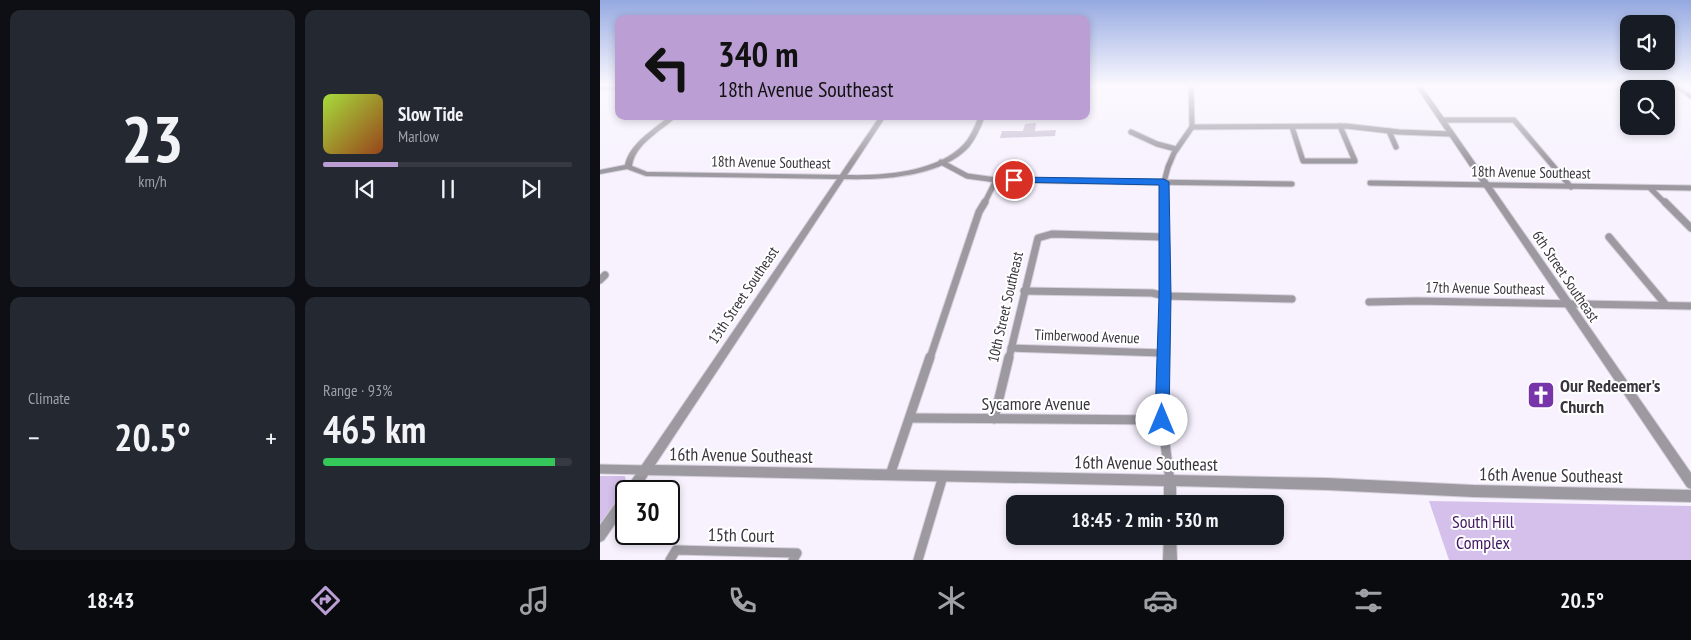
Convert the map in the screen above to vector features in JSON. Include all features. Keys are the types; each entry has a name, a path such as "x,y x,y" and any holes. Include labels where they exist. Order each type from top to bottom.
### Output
{"street":[{"path":"1170,495 1168,457 1162,420 1165,296 1164,182 1166,168 1176,149 1192,127 1194,121 1193,111"},
{"name":"6th Street Southeast","path":"1436,111 1691,483"},
{"path":"628,167 627,161 633,151 669,120"},
{"name":"13th Street Southeast","path":"639,480 880,120"},
{"name":"18th Avenue Southeast","path":"600,172 628,167 646,174 842,176 901,174 941,162 956,154 969,143 980,120"},
{"path":"1442,120 1514,120 1571,187"},
{"path":"1192,127 1340,126 1451,134"},
{"path":"1292,127 1303,161 1355,161 1340,126"},
{"path":"1389,131 1396,147"},
{"path":"1131,132 1157,144 1176,149"},
{"path":"941,162 955,173 968,178 996,180 1292,184"},
{"path":"890,475 979,212 991,193 996,180"},
{"name":"18th Avenue Southeast","path":"1370,183 1691,188"},
{"path":"1650,188 1691,228"},
{"name":"10th Street Southeast","path":"994,419 1036,242 1042,236 1164,237"},
{"path":"1609,237 1666,305"},
{"path":"1024,291 1152,292 1165,296 1292,299"},
{"name":"17th Avenue Southeast","path":"1369,302 1691,306"},
{"name":"Timberwood Avenue","path":"1011,348 1163,353"},
{"name":"Sycamore Avenue","path":"910,418 1162,420"},
{"name":"16th Avenue Southeast","path":"600,469 1327,484 1473,491 1691,496"},
{"path":"918,560 942,476"},
{"path":"600,536 615,514"},
{"path":"1170,545 1170,560"},
{"name":"15th Court","path":"670,560 676,550 796,552 793,560"}],"green space":[{"path":"600,476 625,476 626,480 615,480 615,505 600,526"},
{"name":"South Hill Complex","path":"1429,501 1691,506 1691,560 1449,560"}],"building":[{"path":"1036,123 1035,131 1056,130 1055,136 1000,138 1002,131 1023,131 1025,124"}],"place":[{"name":"Our Redeemer's Church","path":"1541,395"}],"route":[{"path":"1014,180 1164,182 1165,296 1162,420"}]}
